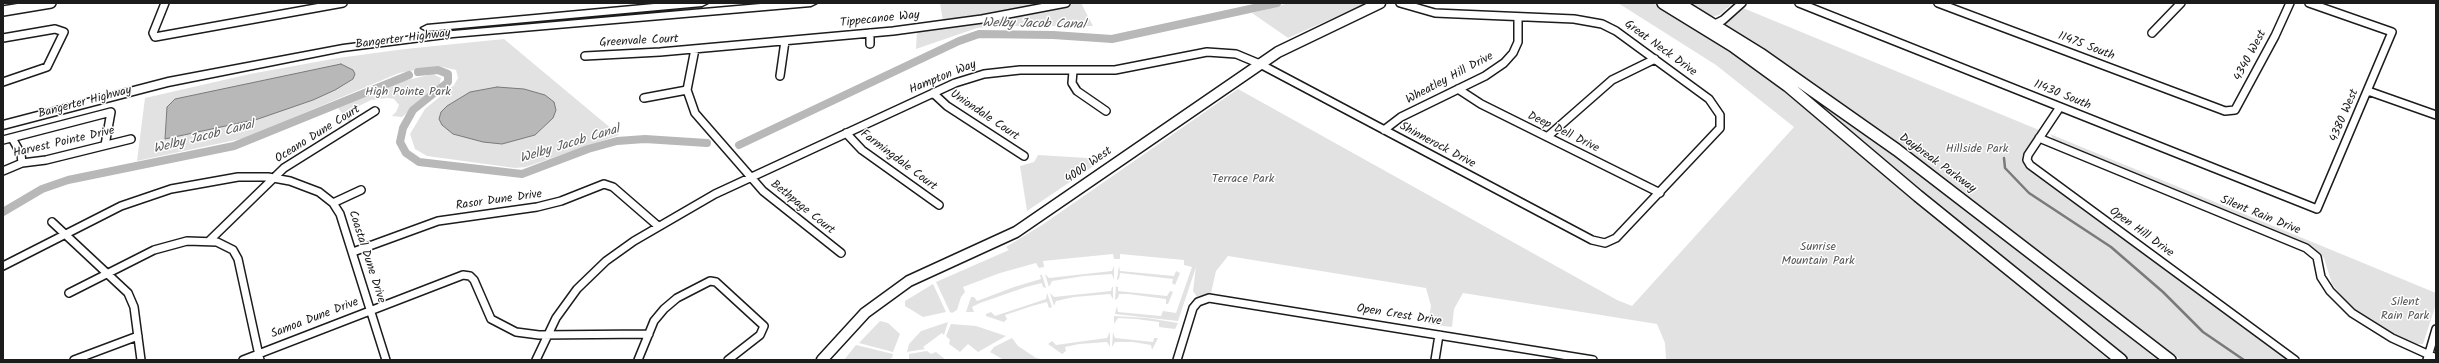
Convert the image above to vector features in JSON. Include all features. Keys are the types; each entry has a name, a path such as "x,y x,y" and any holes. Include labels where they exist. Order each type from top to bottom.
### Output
{"highway":[{"name":"Bangerter Highway","path":"3,116 139,79 249,55 348,38 446,25 702,3"},
{"name":"Bangerter Highway","path":"3,125 191,76 343,48 453,34 811,3"}],"main road":[{"name":"4000 West","path":"822,360 858,320 886,297 934,268 990,245 1022,228 1260,64 1301,40 1380,3"},
{"name":"Daybreak Parkway","path":"1663,3 1709,27 1794,77 1926,171 2170,360"},
{"name":"Daybreak Parkway","path":"1678,3 1799,94 1924,200 2121,360"}],"street":[{"path":"3,11 51,3"},
{"path":"165,3 153,33 155,37 166,37 343,3"},
{"name":"Tippecanoe Way","path":"695,49 870,33 982,19 1066,3"},
{"name":"Great Neck Drive","path":"1400,3 1430,13 1580,19 1596,22 1616,31 1709,99 1722,119 1718,132 1616,238 1605,243"},
{"path":"1709,27 1742,3"},
{"name":"11430 South","path":"1799,3 2317,209"},
{"name":"11475 South","path":"1938,3 2226,111"},
{"path":"2152,33 2181,3"},
{"name":"4340 West","path":"2226,111 2235,110 2275,36 2290,3"},
{"name":"4380 West","path":"2309,3 2392,32 2317,209"},
{"name":"Wheatley Hill Drive","path":"1384,130 1402,117 1492,72 1509,58 1518,42 1518,17"},
{"path":"3,38 61,30 63,34 51,62 43,69 3,82"},
{"path":"870,33 870,44"},
{"path":"780,76 785,40"},
{"path":"644,98 687,90 695,49"},
{"name":"Greenvale Court","path":"585,56 695,49"},
{"name":"Hampton Way","path":"536,360 562,309 586,280 617,252 658,226 710,197 964,79 998,71 1124,69 1212,52 1236,54 1260,64"},
{"path":"1547,137 1612,80 1655,59"},
{"name":"Shinnerock Drive","path":"1260,64 1592,240 1605,243"},
{"path":"1073,71 1072,83 1077,91 1106,111"},
{"name":"Deep Dell Drive","path":"1458,89 1474,101 1660,193"},
{"name":"Bethpage Court","path":"687,90 692,108 699,118 764,192 841,253"},
{"path":"2368,91 2436,115"},
{"name":"Uniondale Court","path":"933,93 947,106 1024,156"},
{"name":"Open Hill Drive","path":"2060,107 2027,157 2027,162 2295,360"},
{"name":"Oceano Dune Court","path":"210,240 273,178 295,160 336,137 375,111"},
{"path":"3,140 111,112 105,145"},
{"name":"Farmingdale Court","path":"846,134 862,150 939,205"},
{"path":"12,138 21,154 22,163"},
{"name":"Harvest Pointe Drive","path":"3,171 22,163 42,161 131,138"},
{"name":"Silent Rain Drive","path":"2039,138 2306,248 2317,257 2321,277 2330,291 2352,313 2382,333 2430,357"},
{"name":"Coastal Dune Drive","path":"3,266 121,206 171,189 238,177 273,178 310,188 333,203 343,219 386,360"},
{"name":"Rasor Dune Drive","path":"353,252 438,221 471,215 537,207 561,201 604,184 613,187 658,226"},
{"path":"333,203 361,190"},
{"path":"52,222 107,273 130,297 134,307 141,360"},
{"path":"69,293 139,256 165,246 187,241 210,240 228,247 238,259 259,357"},
{"name":"Samoa Dune Drive","path":"243,360 259,357 455,277 468,275 474,280 486,311 495,322 516,332 548,335 649,334"},
{"path":"638,360 658,315 670,303 702,283 710,281 716,282 762,323 764,329 760,335 728,360"},
{"name":"Open Crest Drive","path":"1176,360 1193,308 1201,300 1212,298 1593,360"},
{"path":"2430,357 2436,329"},
{"path":"1435,360 1439,335"},
{"path":"74,360 138,336"}],"green space":[{"path":"940,3 1053,3 943,22"},
{"path":"1081,3 1093,26 998,26 977,28 916,49 917,30 1012,17"},
{"path":"1289,3 1367,3 1288,38 1252,13"},
{"path":"1618,3 1653,3 1754,67 2109,360 1666,360 1665,343 1657,324 1463,293 1454,309 1452,327 1428,324 1431,306 1426,288 1228,256 1216,271 1211,293 1197,297 1193,291 1196,267 1178,321 1115,314 1117,306 1118,312 1161,316 1163,311 1176,313 1192,267 1184,265 1184,260 1120,254 1120,259 1114,259 1113,254 1043,261 1044,267 1039,268 1036,263 1000,273 963,287 965,292 961,297 957,310 952,313 950,312 936,282 1009,250 1006,247 1042,225 1238,89 1617,300 1632,306 1794,127 1716,65"},
{"path":"1687,3 1732,4 1719,15 1714,16 1707,15"},
{"name":"Hillside Park","path":"1743,8 2039,130 2022,157 2027,168 2289,360 2181,360 1950,182 1832,97 1725,25"},
{"path":"504,39 619,135 526,167 515,168 427,156 415,149 410,134 425,109 454,85 458,78 456,70 438,66 399,73 245,138 137,161 145,98 250,74 338,58 405,49"},
{"name":"High Pointe Park","path":"433,74 441,78 439,86 402,117 392,116 396,112 399,105 394,99 388,98 371,100 357,107 351,115 351,125 338,108 403,81"},
{"path":"1821,103 1907,162 2158,360 2127,360 1910,185 1818,104"},
{"name":"Silent Rain Park","path":"2050,134 2436,293 2436,304 2423,344 2414,344 2387,332 2351,307 2332,284 2324,258 2311,247 2055,141"},
{"path":"1038,155 1104,159 1027,211 1020,166 1034,162"},
{"path":"1114,266 1114,280 1112,274 1084,276 1052,281 1049,287 1045,274 1049,278 1112,271"},
{"path":"1119,266 1120,271 1174,276 1176,271 1180,273 1175,285 1172,283 1173,279 1120,273 1119,279 1117,280"},
{"path":"1040,275 1042,275 1046,288 1043,287 1042,283 1026,287 980,303 972,307 974,312 966,312 971,297 974,297 977,301 1014,287 1041,279"},
{"path":"933,284 946,312 923,317 905,306 905,301"},
{"path":"1116,286 1118,287 1118,291 1167,296 1170,291 1173,292 1168,304 1166,304 1166,299 1128,294 1119,294 1118,298 1115,300"},
{"path":"1112,287 1113,299 1110,294 1074,297 1056,301 1054,306 1050,293 1054,297 1111,291"},
{"path":"1047,293 1052,307 1049,308 1047,302 1032,306 1005,315 1007,319 1004,322 986,316 986,314 991,312 995,316 1046,299"},
{"path":"1114,316 1147,318 1178,323 1175,329 1159,327 1159,322 1136,319 1118,318 1114,324"},
{"path":"880,321 888,323 900,334 893,352 859,343"},
{"path":"948,322 944,335 942,333 923,347 925,349 907,352 909,344 921,331"},
{"path":"951,324 976,326 1006,336 978,352 968,344 960,352 949,344 950,340 946,336"},
{"path":"1110,332 1110,347 1107,342 1079,344 1065,347 1066,351 1062,354 1048,344 1052,341 1056,345 1107,338"},
{"path":"1113,332 1115,338 1153,342 1154,338 1158,338 1152,350 1151,345 1133,342 1115,342 1112,347"},
{"path":"1012,338 1018,346 1036,358 1047,360 1004,360 990,352 994,347"},
{"path":"856,345 893,354 892,358 887,360 844,360"},
{"path":"927,351 931,354 936,352 946,360 909,360 909,354"}],"shaded area":[{"path":"341,64 353,70 355,74 353,79 335,90 313,100 258,119 165,139 167,107 175,99"},
{"path":"497,87 524,89 545,95 554,102 556,110 553,118 535,135 502,144 483,142 453,134 442,125 439,119 441,112 447,106 470,92"}],"waterway":[{"name":"Welby Jacob Canal","path":"739,145 959,41 979,34 1053,35 1112,39 1277,3"},
{"name":"Welby Jacob Canal","path":"418,72 438,70 448,74 448,82 413,110 403,128 400,142 406,153 419,162 522,174 588,149 617,141 645,139 707,143"},
{"name":"Welby Jacob Canal","path":"3,212 42,189 68,180 234,146 409,75"},
{"path":"2004,158 2005,168 2029,193 2111,247 2163,292 2203,332 2244,360"}],"park label":[{"name":"Terrace Park","path":"1243,180"},
{"name":"Sunrise Mountain Park","path":"1818,255"}]}
